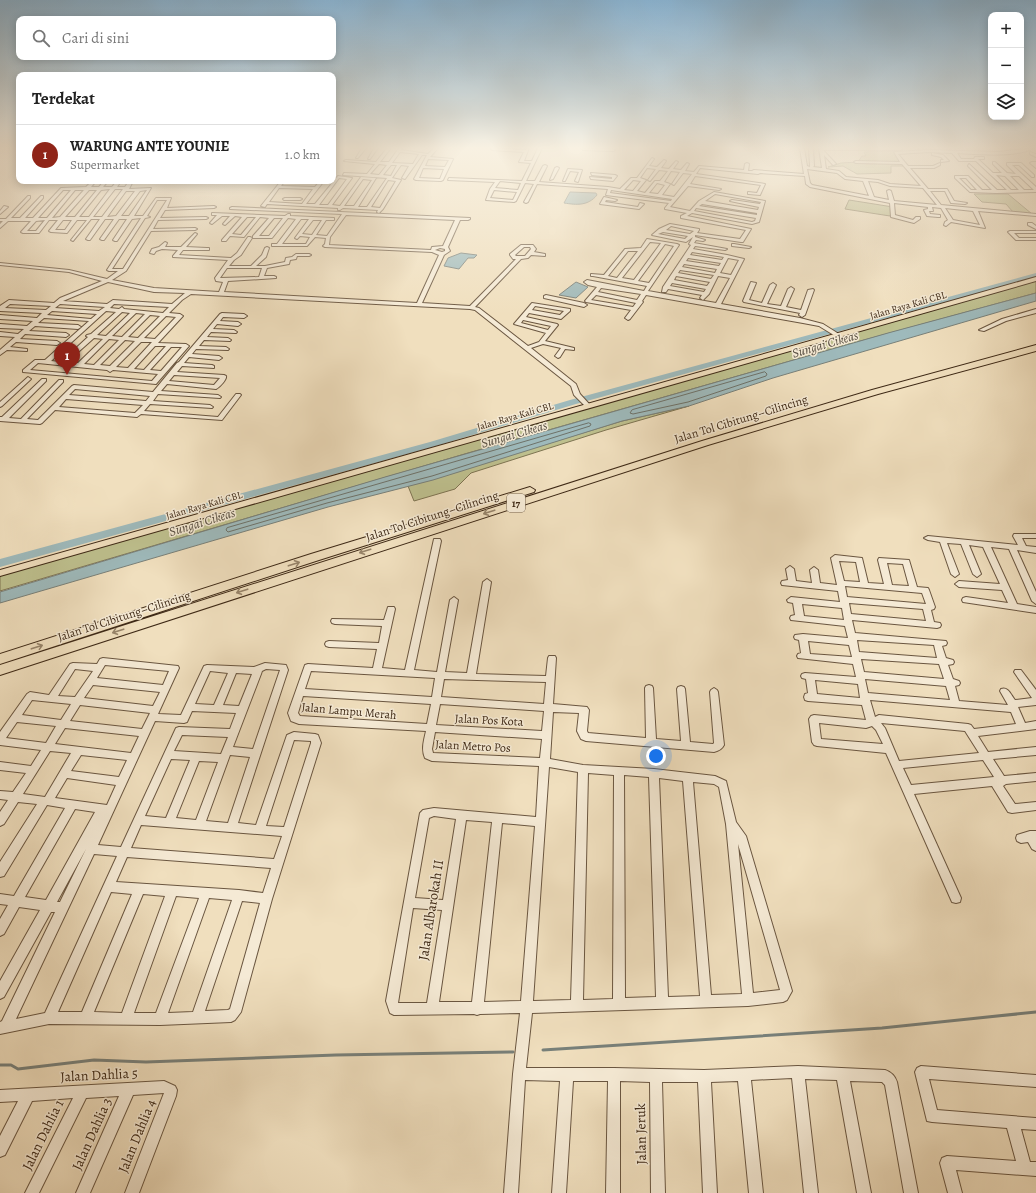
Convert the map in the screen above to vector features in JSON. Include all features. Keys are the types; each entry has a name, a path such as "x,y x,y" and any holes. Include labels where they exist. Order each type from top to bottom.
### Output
{"highway":[{"name":"Jalan Tol Cibitung–Cilincing","path":"0,659 308,559 698,436 1036,340"},
{"name":"Jalan Tol Cibitung–Cilincing","path":"0,670 705,443 875,392 1036,348"}],"main road":[{"name":"Jalan Raya Kali CBL","path":"0,573 833,332 1036,279"}],"street":[{"path":"0,226 23,204"},
{"path":"21,220 36,204"},
{"path":"49,204 23,232 37,232 61,204"},
{"path":"74,204 52,231 65,232 87,204"},
{"path":"73,240 101,204"},
{"path":"88,239 115,204"},
{"path":"102,239 128,204"},
{"path":"115,240 140,204"},
{"path":"124,270 109,270 153,204"},
{"path":"3,350 62,299 109,280 124,270 167,204"},
{"path":"260,210 265,204"},
{"path":"278,204 368,208 380,210 384,204"},
{"path":"329,207 331,204"},
{"path":"337,213 344,204"},
{"path":"355,208 358,204"},
{"path":"368,208 371,204"},
{"path":"607,204 639,208 642,204 667,207 666,208 756,223 762,206 747,204"},
{"path":"667,207 670,204"},
{"path":"694,244 691,244 695,238 727,241 743,240 749,230 735,226 683,217 691,212 699,204"},
{"path":"711,204 760,212"},
{"path":"711,237 735,204"},
{"path":"892,204 893,216 914,222 918,218"},
{"path":"905,204 1036,215"},
{"path":"939,204 951,221"},
{"path":"0,213 6,207"},
{"path":"695,207 759,217"},
{"path":"930,207 931,210 926,210 929,215 938,216"},
{"path":"164,209 214,208"},
{"path":"232,208 468,219"},
{"path":"946,225 946,222 951,221 983,227 975,210"},
{"path":"272,217 255,237 270,237 291,211"},
{"path":"0,220 118,218 212,213 332,219"},
{"path":"212,223 221,214"},
{"path":"344,214 328,237 325,246 436,252 448,251 443,248"},
{"path":"225,224 234,215"},
{"path":"224,240 246,215"},
{"path":"159,216 206,218"},
{"path":"228,235 242,236 259,216"},
{"path":"299,218 283,239 276,244 307,245 326,219"},
{"path":"292,245 312,218"},
{"path":"417,304 436,252 443,248 456,219"},
{"path":"683,228 690,219"},
{"path":"703,221 695,233 686,241 654,235 669,225 683,228 695,233 749,247"},
{"path":"154,224 200,223"},
{"path":"1030,224 1036,228"},
{"path":"694,244 665,289 705,296 724,262 727,241 735,226"},
{"path":"150,230 195,231 175,256 232,259"},
{"path":"661,230 695,233"},
{"path":"1036,232 1010,232 1018,239 1036,239"},
{"path":"147,235 172,235"},
{"path":"300,235 328,237"},
{"path":"250,238 239,254 232,259 217,279 226,280 274,277"},
{"path":"273,238 283,239"},
{"path":"619,279 649,240 677,245 628,318"},
{"path":"635,282 648,262 664,242"},
{"path":"162,248 165,243"},
{"path":"694,244 725,249"},
{"path":"523,246 534,247 526,257 517,258 512,255 523,246"},
{"path":"152,253 154,250 162,248 207,249"},
{"path":"254,266 264,256 267,248"},
{"path":"606,277 627,250 642,250"},
{"path":"690,250 742,259 718,306"},
{"path":"122,252 136,251"},
{"path":"216,258 220,252"},
{"path":"530,253 543,255"},
{"path":"226,267 265,267 286,263 288,259 294,258 296,255 309,255"},
{"path":"687,256 724,262"},
{"path":"469,307 517,258"},
{"path":"634,260 664,265"},
{"path":"683,262 720,268"},
{"path":"0,264 69,270 146,289 190,292 222,292 469,307 478,309 574,385 577,395 585,404"},
{"path":"261,278 265,267"},
{"path":"679,268 733,277"},
{"path":"675,274 713,281"},
{"path":"593,275 651,285"},
{"path":"222,292 226,280"},
{"path":"670,281 709,288"},
{"path":"646,293 600,286 590,284 588,282 801,321 833,332"},
{"path":"754,283 745,300 804,312"},
{"path":"764,305 773,285"},
{"path":"584,305 600,286"},
{"path":"783,308 791,289"},
{"path":"801,321 811,290"},
{"path":"102,378 173,306 190,292"},
{"path":"594,293 640,302"},
{"path":"546,297 584,305 603,304 618,309 634,309"},
{"path":"0,309 9,302 37,320 66,335"},
{"path":"46,362 77,335 105,307 113,302 173,306"},
{"path":"62,364 128,303"},
{"path":"527,348 542,342 554,324 522,318 528,311 535,304 568,310 561,317 528,311"},
{"path":"597,312 603,304"},
{"path":"0,326 105,307 120,311 180,316 129,370"},
{"path":"0,309 37,320 89,319"},
{"path":"0,334 37,320 97,312"},
{"path":"79,365 134,312"},
{"path":"982,330 1004,320 1036,312"},
{"path":"95,367 149,313"},
{"path":"139,412 222,315 244,316"},
{"path":"0,317 37,320 78,327"},
{"path":"37,320 57,343"},
{"path":"216,322 238,324"},
{"path":"209,330 234,332"},
{"path":"77,335 140,340 186,346 154,383 25,371 37,362 46,362 162,373"},
{"path":"202,338 228,340"},
{"path":"542,342 572,349"},
{"path":"0,343 3,350"},
{"path":"146,371 170,345"},
{"path":"195,347 226,349"},
{"path":"558,356 564,347"},
{"path":"3,350 25,350"},
{"path":"188,355 219,358"},
{"path":"179,364 212,366"},
{"path":"164,382 216,387 224,377 172,373"},
{"path":"0,404 28,379"},
{"path":"2,419 44,380"},
{"path":"22,421 61,381"},
{"path":"2,419 40,422 74,387 219,396 202,418"},
{"path":"54,408 137,414 139,412 220,419 238,395"},
{"path":"65,397 210,407"},
{"path":"1023,549 1017,536 1036,536"},
{"path":"928,538 965,544 1036,550"},
{"path":"409,672 437,541"},
{"path":"944,541 955,574"},
{"path":"965,544 977,574"},
{"path":"986,545 1014,607"},
{"path":"1012,548 1032,584 1036,602"},
{"path":"865,585 859,560 835,558 869,717 880,728 956,898"},
{"path":"889,587 882,560 906,562 914,589"},
{"path":"790,569 789,583 816,586 865,585 925,590 931,607 926,606 844,602 794,601 797,619 934,624 926,606"},
{"path":"814,570 816,586"},
{"path":"471,677 487,582"},
{"path":"959,584 1005,587"},
{"path":"431,729 454,600"},
{"path":"966,600 1036,610"},
{"path":"391,609 377,671 471,677 550,679"},
{"path":"335,621 387,624"},
{"path":"946,662 804,656 800,637 940,643 953,683 956,704"},
{"path":"329,644 382,646"},
{"path":"511,1193 519,1074 522,1060 527,1006 539,822 545,762 552,658"},
{"path":"0,822 103,661 175,668 122,782 0,993"},
{"path":"52,698 73,666 99,668"},
{"path":"199,825 241,710 258,671 260,668 265,666 283,667 284,670 231,828"},
{"name":"Jalan Lampu Merah","path":"377,671 308,667 293,712 294,718 431,729"},
{"path":"50,1018 207,668 258,671"},
{"path":"216,709 233,670"},
{"path":"1018,672 1036,697"},
{"path":"953,683 807,677 811,697 1014,707 1036,701"},
{"path":"91,681 166,689"},
{"path":"649,688 651,743"},
{"path":"681,689 686,746"},
{"path":"1004,691 1014,707 1022,726"},
{"path":"300,692 584,710 582,732 586,737 714,748 718,747 714,692"},
{"path":"134,757 0,740 30,696 78,701 184,719"},
{"path":"189,708 241,710"},
{"path":"15,718 145,733"},
{"path":"890,749 817,742 814,719 866,724 879,719 968,728 986,757 1012,809 1036,806"},
{"path":"971,733 1036,725"},
{"name":"Jalan Pos Kota","path":"431,729 546,735"},
{"name":"Jalan Metro Pos","path":"431,729 427,752 432,757 545,762"},
{"path":"179,731 233,733"},
{"path":"3,1027 50,1018 160,1019 229,1017 235,1012 277,864 316,743 314,738 294,736 290,738 259,830"},
{"path":"0,872 78,751"},
{"path":"896,765 1036,751"},
{"path":"168,755 196,757 255,753"},
{"path":"169,822 196,757"},
{"path":"545,762 583,769 654,773 715,780 723,784 731,824 748,1000"},
{"path":"0,766 33,770"},
{"path":"576,1006 583,769"},
{"path":"619,771 619,1004"},
{"path":"654,773 662,1003"},
{"path":"64,774 122,782"},
{"path":"688,777 706,1001"},
{"path":"908,790 1036,777"},
{"path":"0,795 106,809"},
{"path":"0,930 73,804"},
{"path":"3,1027 91,849 106,809"},
{"path":"539,822 430,812 424,816 392,1006 395,1010 477,1009 527,1006 576,1006 748,1000 783,996 786,991 740,836 731,824"},
{"name":"Jalan Albarokah II","path":"432,1009 462,815"},
{"path":"477,1009 497,818"},
{"path":"139,820 288,832"},
{"path":"1029,836 1036,846"},
{"path":"91,849 277,864"},
{"path":"108,887 267,899"},
{"path":"86,1018 139,890"},
{"path":"126,1018 172,892"},
{"path":"160,1019 205,895"},
{"path":"197,1017 239,896"},
{"path":"0,899 62,908"},
{"path":"410,903 447,905"},
{"path":"519,1074 704,1076 798,1072 885,1076 891,1082 911,1193"},
{"path":"798,1072 811,1193"},
{"path":"1036,1081 921,1072 932,1116 1036,1124"},
{"path":"613,1193 614,1074"},
{"path":"744,1074 756,1193"},
{"path":"842,1074 864,1193"},
{"path":"559,1193 566,1075"},
{"name":"Jalan Jeruk","path":"656,1075 658,1193"},
{"path":"704,1076 710,1193"},
{"name":"Jalan Dahlia 5","path":"0,1096 164,1087 171,1090"},
{"name":"Jalan Dahlia 3","path":"83,1193 129,1089"},
{"name":"Jalan Dahlia 4","path":"132,1193 171,1090"},
{"name":"Jalan Dahlia 1","path":"32,1193 82,1091"},
{"path":"0,1150 28,1095"},
{"path":"955,1193 947,1163 1031,1168 1012,1122"}],"green space":[{"path":"847,204 872,204 893,207 890,216 845,209"},
{"path":"1002,204 1020,204 1032,214 1013,212 1006,204"},
{"path":"1036,279 1036,293 857,342 468,453 0,591 0,573"},
{"path":"689,406 606,430 471,473 455,489 414,501 408,486 622,421"}],"water":[{"path":"461,253 477,255 474,258 468,258 459,269 444,266 448,258"},
{"path":"576,282 588,287 576,298 559,295"},
{"path":"1036,293 1036,301 773,378 689,406 622,421 433,480 328,507 0,603 0,592 385,477 888,333"}],"waterway":[{"name":"Sungai Cikeas","path":"0,563 433,444 573,402 1036,275"},
{"path":"543,1050 882,1028 1036,1012"},
{"path":"0,1065 11,1065 18,1069 94,1060 146,1062 336,1055 513,1052"}],"place":[{"name":"WARUNG ANTE YOUNIE","path":"67,375"}]}
